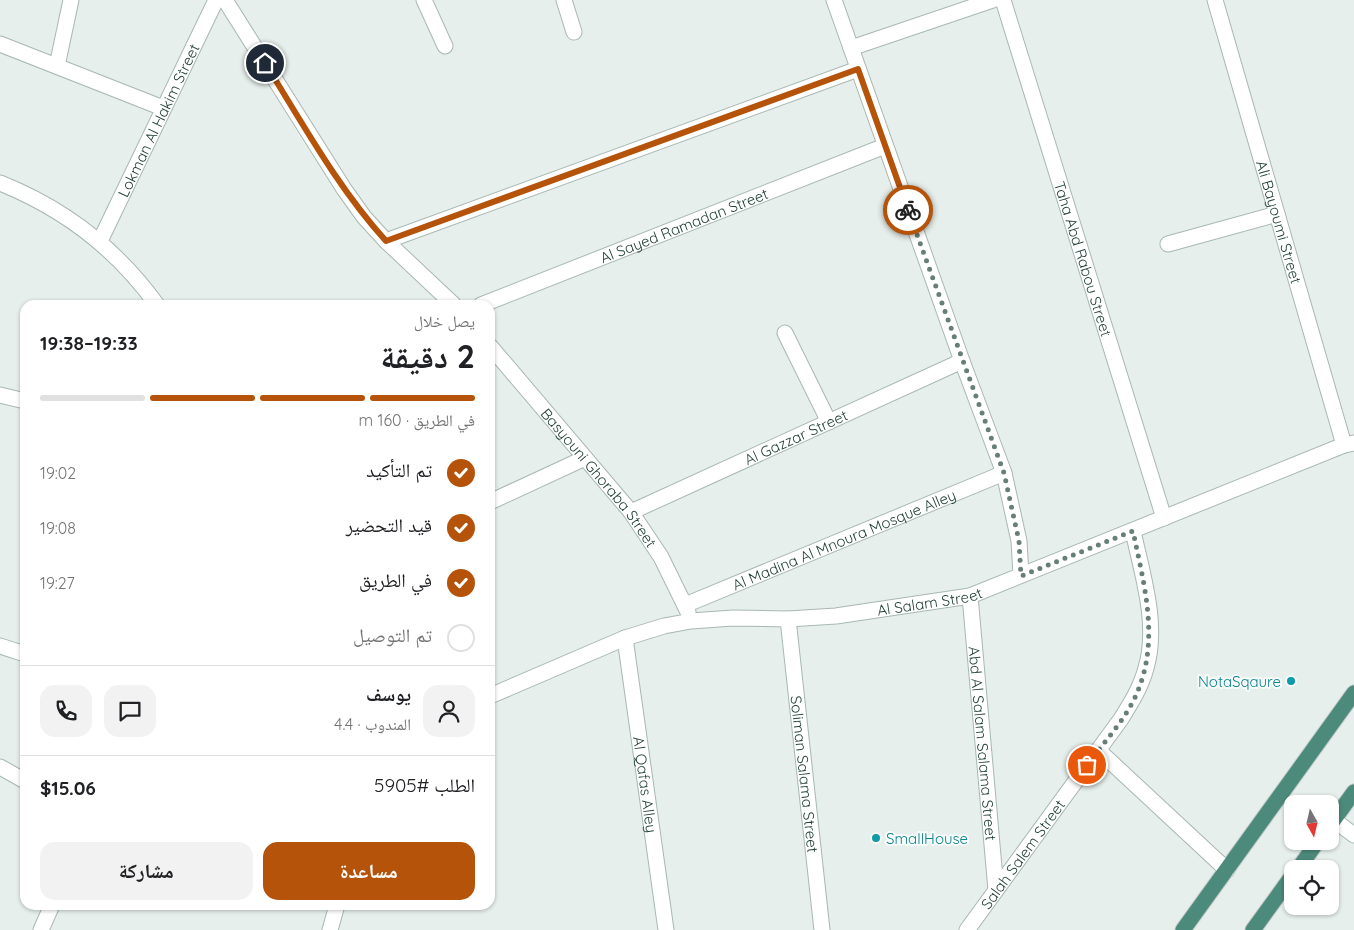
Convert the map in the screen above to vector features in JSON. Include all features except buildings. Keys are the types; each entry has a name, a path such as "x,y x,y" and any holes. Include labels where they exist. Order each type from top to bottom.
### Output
{"highway":[{"path":"1183,930 1354,693"},
{"path":"1339,813 1354,792"},
{"path":"1253,930 1284,887"}],"street":[{"path":"56,66 71,0"},
{"name":"Lokman Al Hakim Street","path":"100,241 216,0"},
{"path":"225,0 344,189 364,217 386,241 449,300"},
{"path":"424,0 445,46"},
{"path":"564,0 574,32"},
{"path":"834,0 962,361 1004,473 1019,541 1021,576"},
{"path":"851,48 993,0"},
{"name":"Taha Abd Rabou Street","path":"1003,0 1164,518"},
{"name":"Ali Bayoumi Street","path":"1215,0 1277,214 1349,444"},
{"path":"0,44 163,108"},
{"path":"386,241 858,69"},
{"name":"Al Sayed Ramadan Street","path":"494,300 885,146"},
{"path":"0,183 26,194 67,216 100,241 153,300"},
{"path":"1168,244 1277,214"},
{"path":"785,333 829,422"},
{"name":"Basyouni Ghoraba Street","path":"495,352 631,512 661,557 691,621"},
{"name":"Al Gazzar Street","path":"631,512 962,361"},
{"path":"0,395 20,400"},
{"name":"Al Salam Street","path":"495,694 625,638 664,626 691,621 733,618 788,619 846,615 970,596 1349,444"},
{"path":"495,500 585,458"},
{"name":"Al Madina Al Mnoura Mosque Alley","path":"684,605 1004,473"},
{"name":"Salah Salem Street","path":"967,930 1137,694 1147,667 1151,637 1148,607 1133,531"},
{"name":"Abd Al Salam Salama Street","path":"970,596 996,890"},
{"name":"Soliman Salama Street","path":"788,619 822,930"},
{"name":"Al Qafas Alley","path":"625,638 666,930"},
{"path":"0,646 20,652"},
{"path":"1098,750 1227,870"},
{"path":"0,767 20,777"},
{"path":"1339,827 1354,835"},
{"path":"41,930 50,910"},
{"path":"334,929 336,910"}],"way so far":[{"path":"908,210 1004,473 1013,506 1019,541 1021,576 1133,531 1148,607 1151,637 1147,667 1137,694 1087,765"}],"place":[{"name":"NotaSqaure","path":"1291,681"},
{"name":"SmallHouse","path":"876,838"}],"route":[{"path":"265,63 344,189 364,217 386,241 858,69 908,210"}]}
